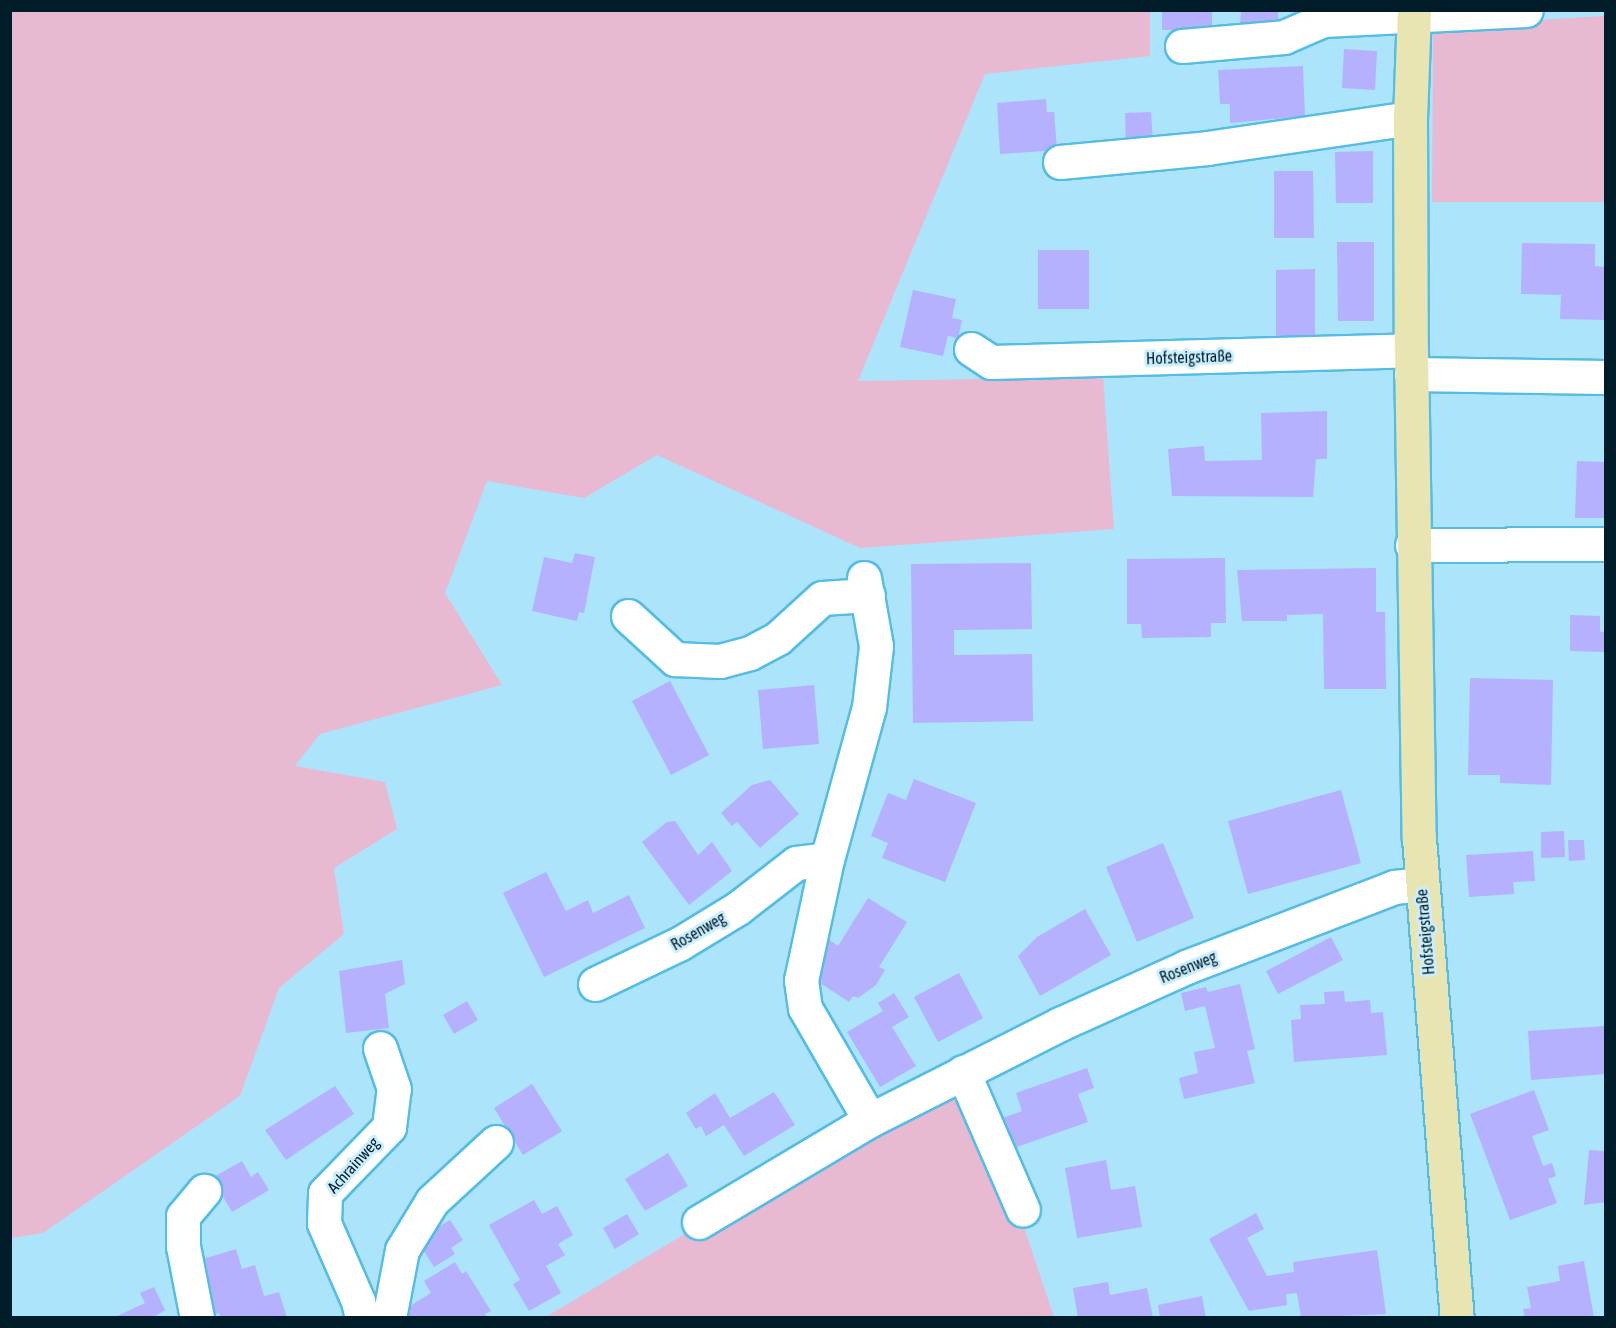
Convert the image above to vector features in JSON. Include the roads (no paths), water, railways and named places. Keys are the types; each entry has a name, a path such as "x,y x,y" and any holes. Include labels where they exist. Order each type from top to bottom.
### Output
{"main road":[{"name":"Hofsteigstraße","path":"1414,14 1410,118 1412,545 1421,884 1457,1317"}],"street":[{"path":"1182,46 1284,37 1323,20 1526,10"},
{"path":"1060,162 1207,148 1410,118"},
{"name":"Hofsteigstraße","path":"971,348 991,362 1411,362"},
{"path":"1411,362 1605,377"},
{"path":"1412,545 1605,544"},
{"path":"628,616 675,659 720,661 750,652 778,638 822,598 866,587 876,646 869,707 827,859 801,980 806,1008 870,1120"},
{"name":"Rosenweg","path":"595,984 689,938 738,908 796,863 827,859"},
{"name":"Rosenweg","path":"699,1222 870,1120 963,1072 1186,967 1394,887 1421,884"},
{"name":"Achrainweg","path":"362,1317 324,1223 325,1193 389,1127 394,1089 380,1048"},
{"path":"963,1072 1023,1210"},
{"path":"389,1317 402,1250 432,1201 496,1142"},
{"path":"197,1317 183,1246 183,1216 204,1191"}]}
